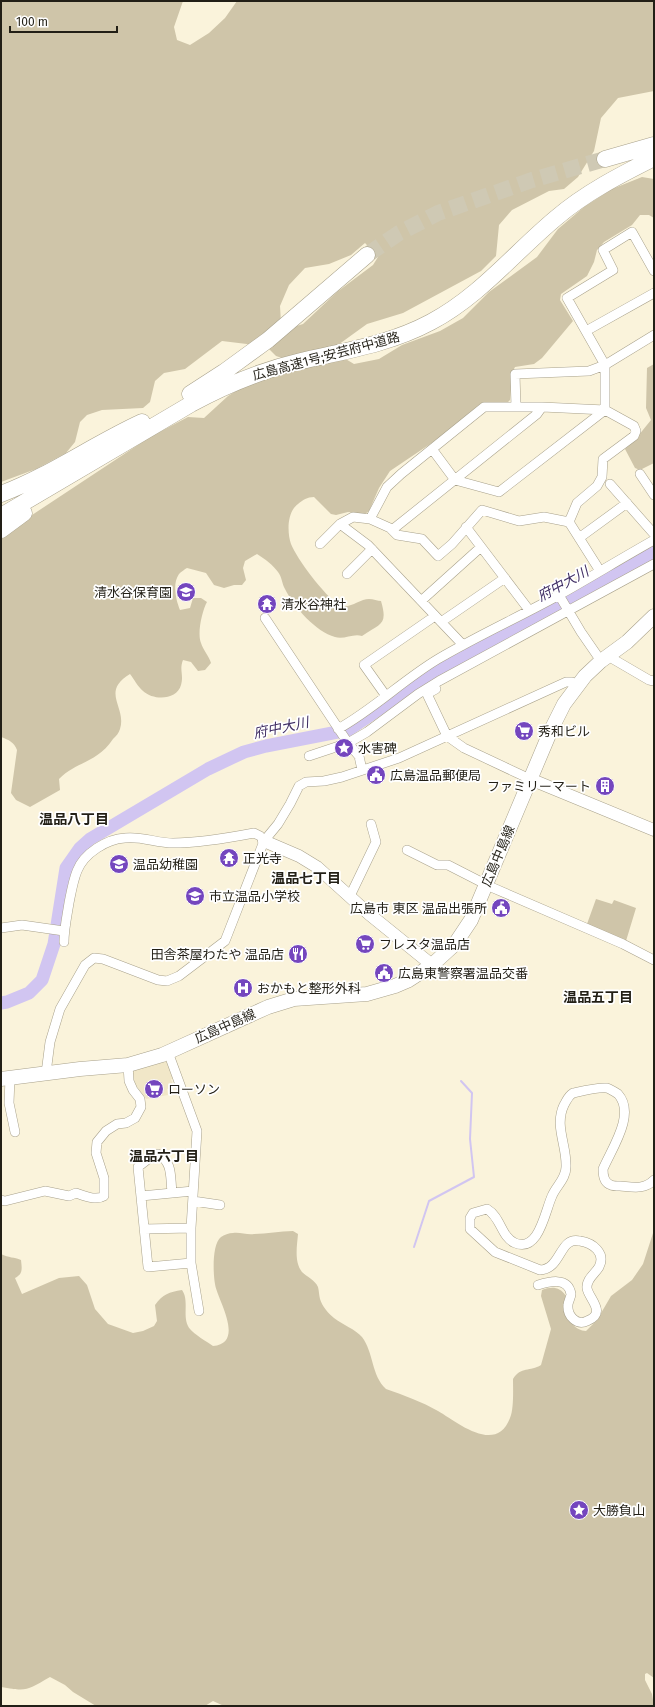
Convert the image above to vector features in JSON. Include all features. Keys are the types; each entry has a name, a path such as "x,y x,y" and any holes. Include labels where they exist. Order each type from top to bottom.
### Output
{"highway":[{"path":"605,159 654,145"},
{"name":"広島高速1号;安芸府中道路","path":"1,506 142,428 253,375 300,361 386,341 426,325 457,307 483,286 568,208 601,187 654,158"},
{"name":"広島高速1号;安芸府中道路","path":"1,516 142,428 244,358 287,324 367,255"},
{"path":"1,494 36,479 122,431 142,428"},
{"path":"1,530 142,428"}],"main road":[{"name":"広島中島線","path":"6,1079 46,1073 128,1065 168,1052 268,1007 294,999 352,995 381,990 409,980 432,965 455,944 471,920 557,716 578,685 654,616"}],"street":[{"path":"605,410 605,364 567,298 613,270 603,250 632,232 654,271"},
{"path":"586,331 654,293"},
{"path":"516,407 515,374 589,371 605,364 654,335"},
{"path":"370,519 387,487 484,407 542,407 605,410 634,426 636,431 634,436 603,459 602,477 597,486 577,503 569,522"},
{"path":"392,530 538,414 542,407"},
{"path":"432,449 455,480 499,492 605,410"},
{"path":"640,474 654,495"},
{"path":"610,484 654,534"},
{"path":"579,538 627,503"},
{"path":"320,544 340,524 353,517 370,519 392,530 397,535 422,539 438,556 452,544 482,510 519,521 544,517 569,522 600,571"},
{"path":"340,524 372,549 463,645"},
{"path":"466,527 529,610"},
{"path":"338,728 357,718 437,660 559,595 654,540"},
{"path":"421,601 481,547"},
{"path":"347,574 372,549"},
{"path":"309,756 348,743 367,732 418,694 451,674 654,564"},
{"path":"386,696 364,666 505,578"},
{"path":"559,595 581,632 606,658 613,658 649,680 654,681"},
{"path":"265,618 348,743 359,756 362,770"},
{"path":"451,674 445,683 427,694 447,736 464,748 530,779 654,830"},
{"path":"46,1073 50,1042 60,1009 85,965 94,958 103,959 158,980 167,981 179,976 226,941 264,841 278,824 299,786 306,782 324,781 399,758 566,682 578,685"},
{"path":"350,896 376,842 371,824"},
{"path":"64,942 63,931 77,870 86,858 97,848 108,842 124,838 142,837 172,843 192,842 254,833 260,836 264,841 299,856 317,867 369,914 432,965"},
{"path":"407,850 437,865 448,865 486,885 623,944 654,960"},
{"path":"1,928 22,925 63,931"},
{"path":"168,1052 197,1131 191,1263 200,1311"},
{"path":"1,1200 5,1201 45,1191 69,1196 76,1193 87,1197 100,1199 104,1196 104,1178 96,1153 97,1142 106,1131 117,1124 126,1123 135,1118 141,1107 140,1099 133,1090 129,1081 128,1065"},
{"path":"6,1079 15,1132"},
{"path":"538,1285 555,1281 562,1282 568,1287 571,1294 568,1306 571,1316 576,1322 581,1323 588,1321 594,1316 597,1309 587,1289 587,1282 598,1268 601,1261 600,1253 596,1248 581,1241 573,1240 568,1242 553,1265 546,1270 540,1270 494,1252 470,1229 470,1218 473,1213 486,1209 494,1213 506,1235 514,1242 523,1245 533,1241 538,1233 552,1195 564,1178 566,1168 559,1122 560,1113 569,1095 573,1092 607,1088 616,1092 622,1100 625,1111 625,1120 603,1168 603,1176 606,1182 611,1185 640,1188 650,1184 654,1180"},
{"path":"172,1192 169,1164 165,1158 158,1154 152,1156 138,1167 148,1268 191,1263"},
{"path":"141,1196 172,1192 193,1196 220,1204"},
{"path":"144,1229 192,1228"}],"shaded area":[{"path":"1,1 183,1 174,27 177,40 190,45 209,33 225,18 237,1 654,1 654,91 618,98 601,118 594,151 578,177 564,189 549,191 512,210 499,225 496,256 481,271 403,313 367,324 331,350 288,360 276,356 268,348 287,329 303,324 337,292 373,265 378,257 365,243 351,255 329,264 305,268 289,285 280,306 281,323 255,345 222,341 185,369 164,373 155,381 150,402 143,408 102,410 87,415 80,422 75,442 66,453 36,469 1,482"},
{"path":"642,177 654,179 654,218 649,215 640,215 632,225 604,242 597,250 594,262 587,276 561,294 560,300 573,321 542,358 534,364 515,367 512,373 510,400 507,403 481,403 442,436 390,471 379,488 369,511 365,514 348,512 336,515 331,514 314,497 307,498 294,508 289,522 289,534 294,551 319,585 338,604 346,606 369,599 381,601 384,615 378,626 362,636 355,635 342,638 335,637 320,630 306,618 294,603 274,567 257,554 245,561 243,568 246,580 242,585 234,585 224,588 214,585 206,573 187,568 179,574 177,578 175,592 177,602 180,610 190,608 193,598 201,598 207,602 202,617 200,639 211,663 205,670 198,671 191,662 183,660 181,667 182,681 179,690 175,694 165,697 153,696 143,691 130,674 121,681 117,687 115,694 121,721 120,729 107,747 59,779 60,790 30,807 16,800 11,793 17,750 11,742 1,737 1,538 32,515 150,437 188,417 204,418 228,396 244,386 339,355 354,364 379,359 402,345 440,331 463,318 489,292 537,257 558,229 584,207 612,189"},
{"path":"654,364 654,463 640,470 635,468 625,449 634,441 651,420 646,408 647,368"},
{"path":"596,899 612,904 614,900 636,908 626,941 587,924"},
{"path":"169,1060 176,1078 171,1079 173,1085 168,1086 168,1095 146,1099 135,1084 132,1070"},
{"path":"654,1230 654,1678 647,1673 645,1674 645,1680 652,1694 654,1706 224,1706 213,1701 205,1706 96,1706 73,1692 65,1685 50,1677 27,1689 1,1687 1,1254 21,1260 21,1271 15,1278 22,1294 59,1278 79,1276 87,1285 95,1309 108,1324 133,1333 143,1331 154,1326 157,1321 155,1305 167,1294 182,1290 185,1299 187,1325 194,1333 213,1346 223,1343 228,1337 229,1329 214,1279 214,1259 218,1241 222,1236 231,1233 251,1234 293,1231 298,1234 297,1254 299,1268 317,1285 321,1302 327,1312 362,1337 369,1350 375,1371 386,1389 406,1396 438,1411 465,1428 486,1435 496,1434 504,1429 510,1418 513,1404 513,1379 516,1375 519,1372 541,1365 551,1329 541,1296 542,1290 556,1288 564,1293 566,1296 564,1309 567,1317 575,1327 586,1331 597,1320 611,1296 632,1280 643,1264"}],"waterway":[{"name":"府中大川","path":"1,1003 29,993 42,980 54,944 66,868 80,848 90,839 208,769 244,752 266,746 348,730 419,682 654,552"},
{"path":"414,1247 429,1201 474,1177 470,1139 472,1093 461,1081"}],"tunnel":[{"path":"367,255 399,233 438,213 532,180 605,159"}],"place":[{"name":"清水谷保育園","path":"186,592"},
{"name":"清水谷神社","path":"267,604"},
{"name":"秀和ビル","path":"524,731"},
{"name":"水害碑","path":"344,748"},
{"name":"広島温品郵便局","path":"376,775"},
{"name":"ファミリーマート","path":"605,786"},
{"name":"正光寺","path":"229,858"},
{"name":"温品幼稚園","path":"119,864"},
{"name":"市立温品小学校","path":"195,896"},
{"name":"広島市 東区 温品出張所","path":"501,908"},
{"name":"フレスタ温品店","path":"365,944"},
{"name":"田舎茶屋わたや 温品店","path":"298,954"},
{"name":"広島東警察署温品交番","path":"384,973"},
{"name":"おかもと整形外科","path":"243,988"},
{"name":"ローソン","path":"154,1089"},
{"name":"大勝負山","path":"579,1510"}],"district":[{"name":"温品八丁目","path":"74,819"},
{"name":"温品七丁目","path":"306,878"},
{"name":"温品五丁目","path":"598,997"},
{"name":"温品六丁目","path":"164,1156"}]}
